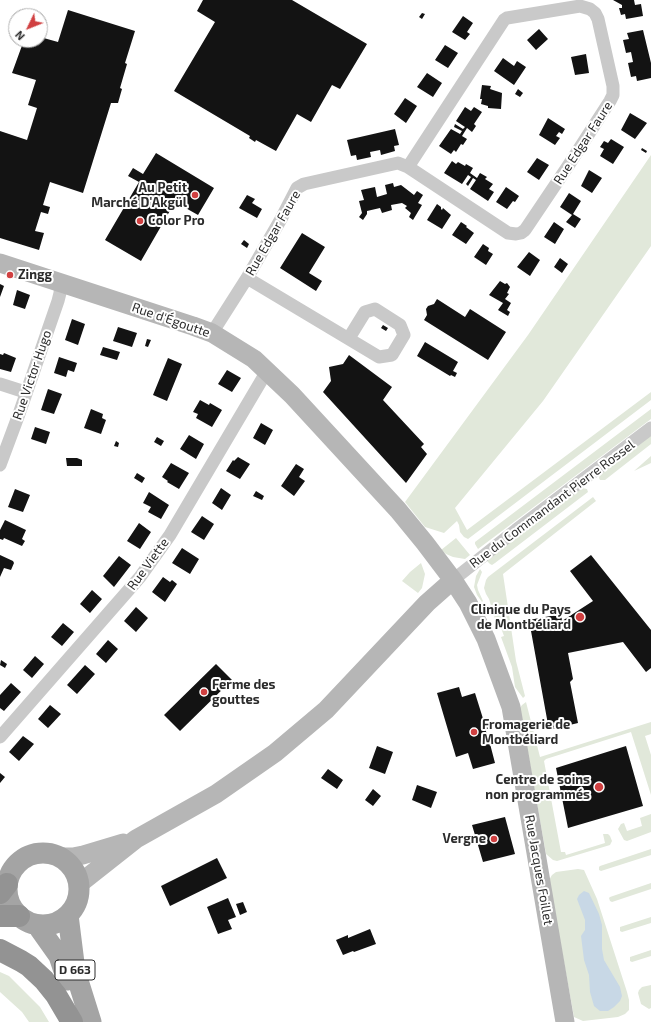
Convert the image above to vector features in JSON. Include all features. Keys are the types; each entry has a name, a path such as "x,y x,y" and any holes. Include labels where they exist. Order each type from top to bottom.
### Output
{"highway":[{"path":"0,950 22,960 44,980 56,995 72,1022"}],"main road":[{"name":"Rue d'Égoutte","path":"0,263 212,333 254,359 292,395 398,510"},
{"name":"Rue Jacques Foillet","path":"398,510 453,580 468,603 486,639 511,707 565,1022"},
{"path":"79,884 136,839 216,794 275,753 326,710 427,603 453,580"},
{"path":"59,857 83,855 136,839"},
{"path":"37,853 48,853 69,863 76,873 79,884 79,896 75,906 68,916 59,922 48,925 19,919 11,906 8,895 4,889 10,873 17,864 26,857 37,853"},
{"name":"D 663","path":"68,916 75,971 91,1022"},
{"name":"D 663","path":"19,919 59,956 79,1022"}],"street":[{"name":"Rue Edgar Faure","path":"212,333 247,278 297,188 304,184 398,163 408,167 508,233 516,234 526,230 613,95 613,86 598,19 595,13 590,9 580,6 507,18 504,20 408,167"},
{"path":"247,278 349,338"},
{"name":"Rue Victor Hugo","path":"0,465 60,293 61,283"},
{"name":"Rue Viette","path":"0,738 140,577 170,535 267,370"},
{"path":"0,384 22,391 26,394"},
{"name":"Rue du Commandant Pierre Rossel","path":"453,580 651,428"}],"shaded area":[{"path":"651,155 651,246 543,401 455,508 467,530 651,392 651,400 468,539 460,532 457,521 444,533 425,527 405,502 528,335"},
{"path":"651,409 651,419 478,549 475,542"},
{"path":"651,435 651,444 605,480 600,480 600,474"},
{"path":"651,456 651,463 634,471"},
{"path":"582,488 587,489 588,492 495,563 492,565 486,560"},
{"path":"593,497 596,501 503,574 516,661 525,696 523,698 515,687 512,667 501,637 504,636 501,628 498,629 484,588 486,580"},
{"path":"456,538 470,555 465,559 453,557 441,550"},
{"path":"421,563 425,574 422,588 418,593 402,581"},
{"path":"480,569 482,572 477,585 483,601 482,602 474,587 476,576"},
{"path":"526,702 540,757 651,722 651,734 645,736 651,755 651,795 631,732 546,759 544,761 561,852 565,852 566,855 605,843 603,834 608,834 610,836 612,841 610,845 557,861 553,860 546,854 520,708"},
{"path":"651,814 651,832 627,841 624,840 618,829 621,824 624,823 627,831 642,826 640,818"},
{"path":"651,849 651,855 601,871 599,870 600,866"},
{"path":"578,869 584,870 597,899 627,992 629,1010 625,1014 618,1017 583,1021 574,1017 549,880 556,872"},
{"path":"651,883 651,889 612,902 610,901 610,897"},
{"path":"651,917 651,923 622,932 620,931 620,927"},
{"path":"651,950 651,956 632,962 630,961 630,957"},
{"path":"0,972 9,976 40,1007 49,1022 29,1022 22,1012 0,992"},
{"path":"651,985 651,1008 649,1009 641,1004 638,993 642,987"}],"water":[{"path":"584,891 589,893 599,914 602,925 602,949 604,960 620,987 622,996 620,1001 608,1011 600,1011 594,1006 590,992 589,975 584,960 581,936 585,930 585,920 577,899"}],"building":[{"path":"203,0 292,0 367,44 340,89 332,85 311,122 297,114 276,151 256,140 255,142 249,138 250,136 174,91 215,22 197,11"},
{"path":"613,0 634,0 635,5 641,4 643,16 626,19 625,14 621,15 619,8 622,8 622,5"},
{"path":"68,10 135,31 125,63 127,64 120,88 122,89 118,103 111,103 83,193 50,182 43,205 50,207 48,214 41,212 35,231 44,233 39,250 0,238 0,131 27,140 37,108 28,105 36,80 12,73 21,48 48,48 48,39 58,42"},
{"path":"422,13 425,14 422,19 419,17"},
{"path":"463,16 473,23 467,32 470,34 465,40 452,32"},
{"path":"539,29 548,39 536,50 527,40"},
{"path":"643,30 651,63 651,78 637,81 636,76 631,77 628,63 633,62 631,52 626,53 623,40 629,39 627,33"},
{"path":"445,45 458,53 448,68 435,60"},
{"path":"586,54 589,73 575,75 571,57"},
{"path":"503,58 514,66 517,61 526,67 514,85 494,71"},
{"path":"427,73 442,83 433,97 417,87"},
{"path":"482,85 491,86 490,89 502,93 501,109 488,108 488,106 481,104 482,99 480,99"},
{"path":"518,89 523,93 520,97 515,94"},
{"path":"405,98 417,106 406,123 394,114"},
{"path":"465,107 471,111 474,107 482,112 474,124 476,126 472,132 467,128 462,136 467,139 463,145 461,144 456,152 454,150 451,154 439,146 451,129 460,134 462,131 454,127 455,124 463,129 465,127 456,121"},
{"path":"630,113 647,123 635,139 621,130"},
{"path":"548,118 565,129 562,134 559,132 556,136 560,138 555,145 539,135"},
{"path":"395,129 399,145 394,146 395,151 381,155 380,150 370,152 371,157 357,160 356,155 351,156 347,140"},
{"path":"611,139 624,147 613,164 600,156 604,149 600,147 604,141 608,143"},
{"path":"642,148 647,151 646,153 641,150"},
{"name":"Color Pro","path":"156,153 214,188 198,215 175,202 141,261 105,240 139,182 128,176 133,168 143,174"},
{"path":"537,158 549,165 539,180 527,172"},
{"path":"452,161 456,164 458,162 465,166 466,164 473,168 470,173 477,178 480,173 487,177 485,179 493,184 489,189 494,192 488,201 470,189 476,180 473,178 468,186 466,184 471,177 468,175 462,184 444,173"},
{"path":"589,170 602,178 592,193 581,186"},
{"path":"393,183 394,187 401,185 414,195 417,191 423,195 418,203 422,205 413,220 409,217 411,213 405,208 407,206 402,203 391,205 392,210 382,213 380,208 367,211 367,214 363,220 359,217 362,213 359,201 364,200 361,190 375,187 377,197 387,194 385,185"},
{"path":"506,187 519,196 507,209 496,202"},
{"path":"569,193 581,201 573,214 581,219 575,228 566,222 572,215 560,207"},
{"path":"247,195 255,199 252,203 262,209 257,218 239,208"},
{"path":"437,204 442,210 443,208 451,215 442,229 427,220"},
{"path":"461,222 474,233 466,244 452,235"},
{"path":"554,222 564,229 555,244 544,237"},
{"path":"302,233 325,247 309,273 322,281 316,291 280,268"},
{"path":"244,240 249,244 247,248 241,244"},
{"path":"483,244 489,248 488,251 493,254 486,265 474,257"},
{"path":"529,252 540,260 530,276 517,267"},
{"path":"560,258 568,264 562,273 554,267"},
{"path":"500,281 505,284 507,283 510,287 507,293 509,294 505,299 511,303 507,310 510,312 508,316 498,310 503,303 489,295"},
{"path":"0,284 4,286 0,297"},
{"path":"17,290 30,295 25,309 13,305"},
{"path":"437,299 465,317 470,309 506,332 488,360 424,320 427,315 426,309 428,306 434,304"},
{"path":"72,319 85,324 78,345 65,340"},
{"path":"383,325 388,328 386,331 381,328"},
{"path":"118,327 137,333 132,347 113,341"},
{"path":"147,339 151,340 148,347 145,346"},
{"path":"425,342 458,362 453,371 457,373 455,377 450,376 417,356"},
{"path":"103,347 120,352 117,360 100,355"},
{"path":"4,353 16,358 11,372 0,369 0,354 3,355"},
{"path":"349,355 392,387 383,400 424,444 421,447 427,454 406,483 323,392 331,381 329,367 343,364"},
{"path":"59,357 77,363 74,372 68,370 66,377 54,373"},
{"path":"168,358 182,364 167,401 153,395"},
{"path":"227,370 241,378 232,392 218,384"},
{"path":"48,389 62,394 54,414 41,410"},
{"path":"200,400 209,405 210,403 222,410 212,427 196,418 198,414 193,412"},
{"path":"91,409 103,414 102,418 106,420 101,434 84,428"},
{"path":"261,423 273,430 265,445 253,438"},
{"path":"35,427 50,432 46,444 31,439"},
{"path":"189,435 204,444 196,459 180,449"},
{"path":"157,437 164,441 161,446 154,442"},
{"path":"116,441 119,443 118,447 114,446"},
{"path":"238,457 250,464 240,479 226,471 233,460 234,461"},
{"path":"66,458 77,458 82,460 82,466 67,466"},
{"path":"171,463 189,473 179,489 167,482 168,481 162,477"},
{"path":"296,464 304,469 299,477 305,481 294,496 281,486"},
{"path":"137,473 145,478 142,483 134,478"},
{"path":"221,488 231,495 222,510 212,503"},
{"path":"15,489 30,495 23,512 8,507"},
{"path":"256,491 264,496 262,500 253,496"},
{"path":"149,492 169,505 161,519 148,512 151,507 143,503"},
{"path":"202,516 214,524 204,540 191,532"},
{"path":"5,520 26,530 22,539 25,541 22,546 4,538 3,540 0,539 0,530"},
{"path":"139,523 151,532 140,549 127,541"},
{"path":"182,548 199,559 190,574 172,563"},
{"path":"0,555 13,561 14,563 11,570 4,568 0,577"},
{"path":"591,555 651,630 651,668 646,672 623,642 568,653 573,679 570,682 578,723 549,730 529,620 561,614 562,621 593,601 570,571"},
{"path":"119,556 131,565 114,587 103,576"},
{"path":"163,577 170,582 172,580 177,584 165,602 152,592"},
{"path":"92,590 102,599 90,613 80,604"},
{"path":"136,607 148,618 136,632 124,621"},
{"path":"63,623 74,632 62,646 51,637"},
{"path":"108,640 118,649 106,663 96,654"},
{"path":"35,656 44,664 32,678 23,670"},
{"path":"1,660 7,664 5,668 0,665"},
{"name":"Ferme des gouttes","path":"216,664 232,680 180,731 164,715"},
{"path":"85,665 95,674 77,694 67,685"},
{"path":"11,683 21,692 4,711 0,708 0,695"},
{"name":"Fromagerie de Montbéliard","path":"459,687 462,697 475,693 485,725 487,724 488,729 485,729 488,736 491,736 492,740 489,740 495,763 473,769 468,753 456,757 437,693"},
{"path":"50,705 61,714 48,728 38,719"},
{"path":"23,736 34,744 19,761 9,752"},
{"path":"377,746 393,752 385,774 369,768"},
{"name":"Centre de soins non programmés","path":"626,746 643,806 568,828 556,768"},
{"path":"328,769 343,780 337,789 321,778"},
{"path":"0,773 5,777 0,783"},
{"path":"417,785 437,792 431,808 412,800"},
{"path":"373,789 381,796 373,806 365,800"},
{"name":"Vergne","path":"505,817 515,854 483,862 472,825"},
{"path":"217,858 227,878 170,906 161,886"},
{"path":"228,898 236,917 228,920 232,929 218,934 207,907"},
{"path":"243,902 247,912 240,915 236,904"},
{"path":"370,929 376,944 343,955 336,940 348,935 348,938"}],"place":[{"name":"Au Petit Marché D'Akgül","path":"195,195"},
{"name":"Color Pro","path":"140,221"},
{"name":"Zingg","path":"10,275"},
{"name":"Clinique du Pays de Montbéliard","path":"580,617"},
{"name":"Ferme des gouttes","path":"204,692"},
{"name":"Fromagerie de Montbéliard","path":"474,732"},
{"name":"Centre de soins non programmés","path":"599,787"},
{"name":"Vergne","path":"494,839"}]}
